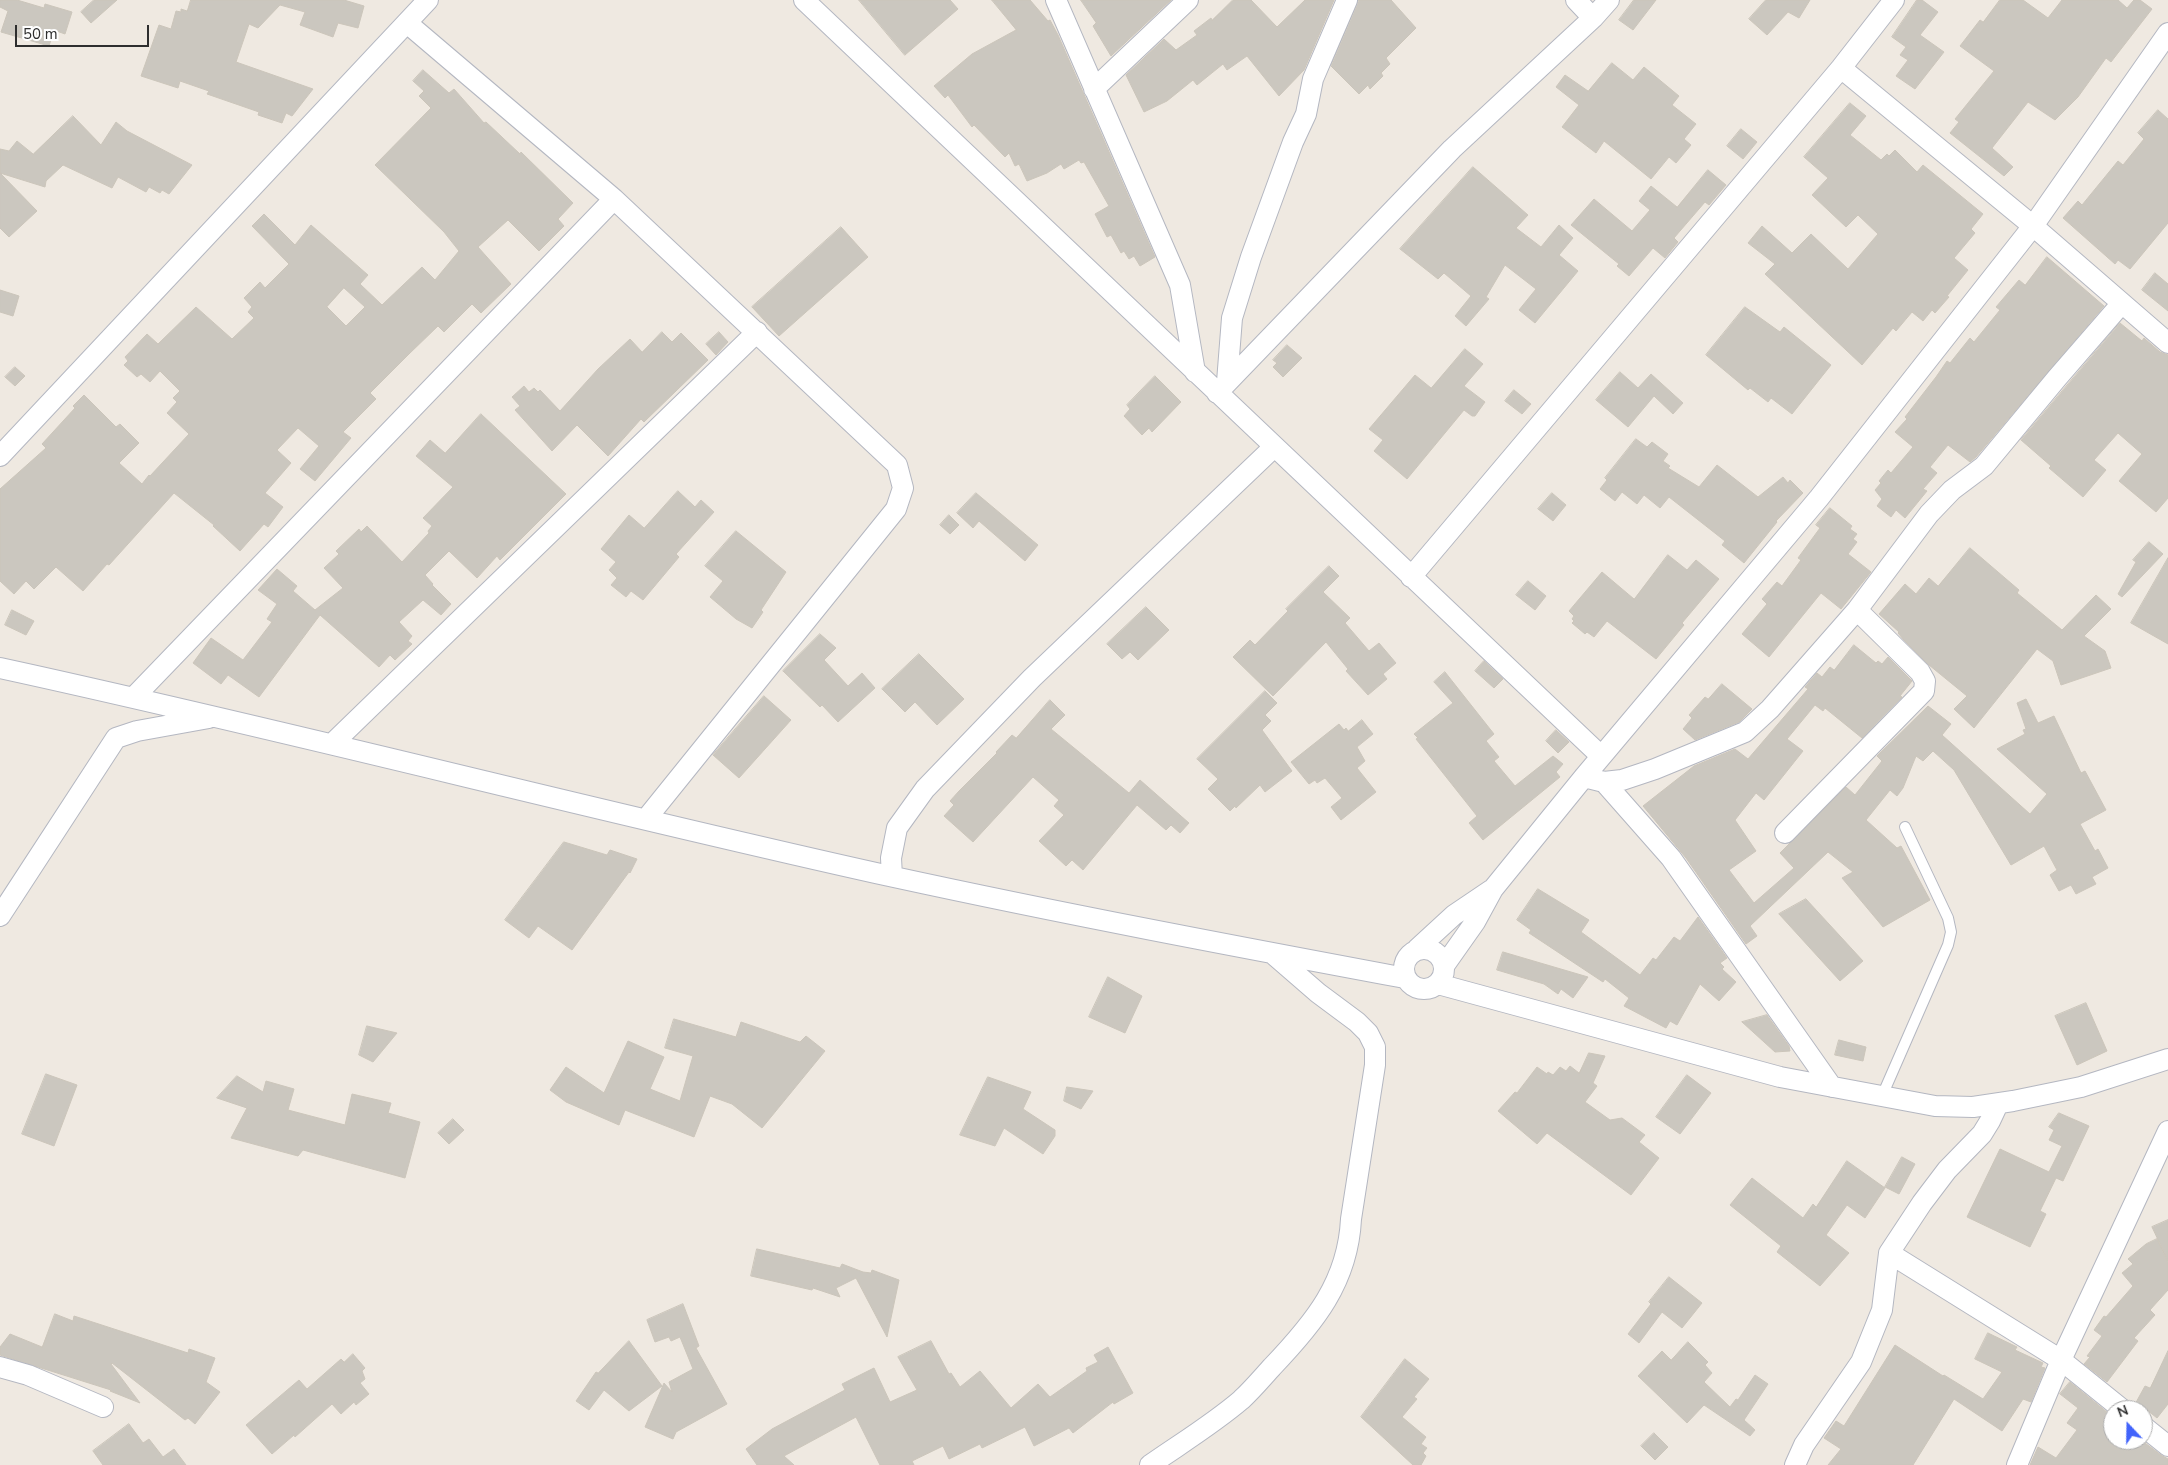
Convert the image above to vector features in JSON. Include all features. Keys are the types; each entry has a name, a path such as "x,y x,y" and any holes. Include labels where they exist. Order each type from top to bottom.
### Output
{"street":[{"path":"0,456 428,0"},
{"path":"804,0 1195,372 1222,387 1274,447 1602,756"},
{"path":"1056,0 1180,286 1195,372"},
{"path":"1094,90 1188,0"},
{"path":"1222,387 1232,318 1250,257 1293,142 1306,114 1313,79 1348,0"},
{"path":"1576,0 1593,18"},
{"path":"1222,387 1452,148 1593,18 1609,0"},
{"path":"1411,577 1840,68 1894,0"},
{"path":"406,23 614,199 897,464 903,488 896,509 646,819"},
{"path":"1493,888 1454,915 1406,958 1403,971 1408,983 1420,989 1432,988 1475,922 1493,888 1819,498 2033,226 2168,33"},
{"path":"1840,68 2033,226 2168,343"},
{"path":"134,697 614,199"},
{"path":"1584,777 1604,782 1622,780 1655,769 1745,732 1770,709 1857,610 1929,514 1952,490 1984,466 2056,378 2122,303"},
{"path":"332,744 757,332"},
{"path":"892,876 891,858 897,828 925,789 1032,678 1274,447"},
{"path":"1785,834 1924,691 1925,681 1920,672 1857,610"},
{"path":"0,668 134,697 892,876 1143,929 1405,978"},
{"path":"0,916 116,738 137,731 217,717"},
{"path":"1604,782 1671,858 1832,1086"},
{"path":"1417,949 1431,950 1437,954 1441,975"},
{"path":"1150,1465 1241,1400 1300,1338 1329,1296 1342,1270 1350,1243 1351,1219 1375,1065 1375,1046 1368,1033 1358,1022 1318,993 1272,953"},
{"path":"1441,975 1780,1077 1935,1106 1974,1107 1998,1104 2081,1087 2168,1059"},
{"path":"1795,1465 1804,1445 1861,1362 1882,1310 1889,1253 1947,1170 1982,1134 1998,1104"},
{"path":"2017,1465 2061,1360 2168,1131"},
{"path":"1889,1253 2061,1360 2111,1400"},
{"path":"0,1367 28,1375 103,1407"},
{"path":"2153,1434 2168,1446"}],"lane":[{"path":"1882,1096 1948,945 1951,932 1948,918 1905,827"}],"building":[{"path":"0,0 17,0 44,8 45,4 72,12 65,34 54,30 49,46 1,32 8,11 0,7"},
{"path":"94,0 117,0 91,23 81,12"},
{"path":"191,0 344,0 364,6 358,28 338,23 333,37 300,25 305,12 280,5 258,28 249,24 236,62 313,89 292,116 286,113 282,123 258,115 259,112 207,94 209,91 180,81 178,88 141,76 159,25 171,29 176,11 181,12 181,9 187,11"},
{"path":"859,0 950,0 958,9 905,55"},
{"path":"992,0 1030,0 1048,21 1050,20 1155,257 1140,266 1134,256 1129,259 1124,251 1121,253 1111,235 1107,237 1095,214 1109,206 1084,162 1081,163 1079,160 1064,169 1061,164 1047,173 1027,181 1019,164 1015,166 1009,153 1005,157 974,125 972,127 948,95 945,98 934,86 972,54 1016,30"},
{"path":"1081,0 1171,0 1111,56 1093,26 1096,23"},
{"path":"1233,0 1251,0 1277,27 1305,0 1334,0 1304,70 1279,96 1247,56 1227,70 1223,64 1197,85 1193,80 1167,101 1144,112 1126,75 1164,39 1176,50 1197,35 1194,31 1211,18 1212,20"},
{"path":"1359,0 1391,0 1416,28 1386,58 1390,64 1381,73 1383,76 1370,89 1368,85 1359,94 1331,66"},
{"path":"1634,0 1656,0 1633,30 1619,20"},
{"path":"1766,0 1810,0 1799,18 1788,12 1767,35 1749,19"},
{"path":"1917,0 1922,0 1938,12 1920,35 1944,52 1915,89 1896,76 1908,60 1900,55 1906,47 1892,37"},
{"path":"2000,0 2023,0 2048,18 2062,0 2118,0 2127,8 2134,0 2140,0 2152,9 2111,62 2106,58 2078,97 2055,120 2028,102 1992,148 2013,167 2004,176 1950,133 1959,122 1955,119 1994,71 1960,46 1980,20 1983,22"},
{"path":"1612,63 1633,80 1644,67 1679,96 1672,105 1696,124 1684,139 1691,145 1676,163 1669,157 1651,179 1604,141 1596,153 1562,127 1579,105 1556,87 1565,75 1588,91"},
{"path":"423,70 449,93 454,89 484,123 486,122 520,154 521,152 573,203 558,219 564,226 539,251 508,220 478,247 511,284 481,313 472,304 444,332 438,326 370,393 376,399 343,432 351,438 315,481 300,469 319,446 298,428 277,450 291,463 265,493 283,507 268,527 264,524 240,551 214,525 174,493 83,591 56,567 34,589 26,581 14,594 0,581 0,489 46,448 42,444 75,408 73,406 84,395 116,427 120,424 139,443 119,463 142,484 150,476 189,434 167,413 177,402 173,398 180,391 160,371 150,382 141,374 137,377 124,365 128,361 125,357 147,334 158,344 196,307 232,339 254,318 248,312 252,307 244,298 260,282 265,288 289,264 252,226 264,214 295,245 311,225 368,275 360,284 382,305 422,267 435,280 459,251 444,232 375,165 431,108 419,96 424,91 413,81","holes":["344,288 365,307 346,326 327,307"]},
{"path":"1850,103 1866,116 1850,135 1881,160 1895,150 1917,172 1923,165 1983,214 1971,229 1975,233 1954,258 1968,270 1947,296 1949,297 1935,313 1932,310 1923,321 1912,312 1896,331 1893,328 1862,365 1765,274 1775,264 1748,243 1762,226 1792,253 1811,234 1848,269 1878,234 1858,215 1846,227 1812,195 1828,178 1804,157"},
{"path":"2158,110 2168,119 2168,223 2130,269 2118,260 2115,264 2063,218 2078,201 2082,205 2118,161 2123,165 2144,139 2138,133"},
{"path":"73,116 101,145 116,122 127,131 192,165 169,194 162,190 160,193 149,187 146,192 118,177 112,188 63,165 46,181 45,187 0,173 0,149 9,151 17,141 33,154"},
{"path":"1741,129 1757,142 1743,159 1727,146"},
{"path":"1473,167 1528,215 1516,228 1541,247 1559,225 1573,238 1559,255 1578,271 1535,323 1519,310 1536,289 1505,265 1486,297 1489,299 1466,326 1455,316 1471,296 1444,273 1438,279 1400,249"},
{"path":"1708,170 1726,185 1709,205 1705,202 1674,238 1678,242 1665,258 1653,248 1629,276 1617,266 1619,264 1571,225 1594,199 1632,231 1650,210 1639,201 1651,186 1677,207"},
{"path":"0,173 37,211 9,237 0,228"},
{"path":"841,227 868,257 779,336 752,307"},
{"path":"2047,257 2104,306 1976,457 1970,462 1948,445 1930,467 1937,473 1923,489 1927,491 1905,518 1896,510 1891,517 1877,506 1882,499 1875,490 1881,483 1879,481 1888,470 1891,473 1913,447 1895,432 1907,419 1905,417 1947,361 1950,363 1970,338 1974,342 2000,310 1996,307 2019,280 2025,285"},
{"path":"2155,273 2168,284 2168,311 2142,290"},
{"path":"0,290 19,296 13,316 0,312"},
{"path":"1745,307 1780,332 1784,327 1831,365 1792,414 1771,398 1768,402 1750,388 1748,390 1706,355"},
{"path":"2120,323 2142,341 2144,338 2160,352 2168,355 2168,498 2156,512 2119,481 2142,454 2118,433 2094,460 2106,470 2083,497 2049,468 2051,466 2021,440"},
{"path":"662,332 672,342 681,333 708,360 644,422 641,419 608,456 577,425 552,451 515,410 520,406 512,397 524,386 529,392 534,388 538,392 540,390 560,411 598,369 630,339 642,352"},
{"path":"719,332 728,342 716,355 706,344"},
{"path":"1287,345 1302,358 1283,377 1273,367 1277,363 1273,360"},
{"path":"1465,349 1483,364 1464,386 1485,402 1475,416 1464,410 1407,479 1374,451 1383,440 1369,429 1415,375 1431,388"},
{"path":"15,367 25,376 15,386 5,377"},
{"path":"1620,372 1638,388 1651,374 1683,403 1673,414 1654,396 1628,427 1596,400"},
{"path":"1155,376 1181,402 1152,432 1149,428 1142,435 1124,416 1130,409 1127,405"},
{"path":"1514,390 1531,404 1522,414 1505,401"},
{"path":"481,414 566,494 500,560 497,556 477,578 449,551 425,575 451,604 441,615 423,600 399,622 412,636 408,641 412,644 395,660 390,655 379,667 320,615 259,697 228,675 221,684 193,663 211,638 243,660 272,622 267,619 277,604 258,590 277,569 297,586 293,591 315,610 343,588 324,568 339,554 336,551 359,529 361,532 367,526 402,562 429,533 428,531 432,526 423,518 453,487 416,456 430,440 445,453"},
{"path":"1636,439 1647,447 1652,442 1668,454 1663,461 1670,466 1668,468 1699,487 1717,465 1758,497 1783,477 1788,483 1790,480 1803,493 1776,521 1744,563 1722,545 1725,541 1669,497 1660,508 1644,495 1637,504 1622,492 1615,501 1600,489 1607,480 1605,478"},
{"path":"678,491 695,507 701,500 714,512 676,554 679,557 643,600 631,591 626,597 611,585 617,578 609,570 616,562 601,549 629,515 644,528"},
{"path":"976,493 1038,545 1025,561 979,521 973,528 957,513"},
{"path":"1552,493 1566,505 1553,521 1538,509"},
{"path":"1830,508 1852,526 1850,529 1857,534 1853,539 1857,542 1848,554 1871,572 1841,609 1821,593 1769,657 1742,634 1767,604 1762,599 1777,582 1782,586 1801,560 1798,558 1820,528 1816,525"},
{"path":"949,515 959,525 950,534 940,525"},
{"path":"736,531 786,572 761,610 763,612 752,628 736,619 710,597 723,581 705,566"},
{"path":"2149,542 2163,554 2122,597 2118,594 2136,562 2133,560"},
{"path":"1970,548 2019,590 2017,593 2062,630 2096,595 2111,609 2084,636 2105,651 2111,668 2061,685 2053,661 2037,649 1974,728 1954,709 1967,696 1929,665 1903,639 1899,632 1879,614 1905,584 1916,594 1929,578 1938,586"},
{"path":"1668,555 1687,570 1696,560 1719,579 1682,623 1684,625 1656,659 1607,621 1594,637 1587,632 1585,634 1572,623 1574,616 1569,611 1602,572 1634,599"},
{"path":"2168,558 2168,644 2131,623"},
{"path":"1329,566 1339,576 1323,592 1350,618 1345,623 1369,651 1379,643 1396,663 1383,674 1387,679 1368,695 1346,671 1348,669 1326,642 1273,696 1233,657 1250,640 1255,645 1288,611 1286,609"},
{"path":"1528,581 1546,596 1535,610 1516,595"},
{"path":"1146,607 1169,630 1138,660 1130,652 1122,659 1107,644"},
{"path":"12,610 34,621 26,635 5,625"},
{"path":"820,634 836,648 824,660 848,686 862,673 875,688 838,722 822,705 820,707 783,671"},
{"path":"1854,645 1876,663 1878,661 1882,664 1888,657 1912,681 1900,696 1902,697 1862,738 1825,708 1823,711 1815,705 1787,739 1803,751 1764,800 1756,793 1735,820 1756,851 1729,870 1754,903 1794,868 1780,853 1846,787 1855,795 1882,761 1877,756 1928,706 1951,724 1942,735 2030,814 2047,794 1997,749 2025,734 2023,730 2026,729 2017,703 2026,699 2038,723 2054,716 2081,773 2085,771 2106,810 2080,824 2095,851 2098,849 2108,868 2092,877 2096,884 2076,894 2071,885 2059,891 2050,875 2057,870 2044,846 2011,865 1954,770 1933,751 1923,761 1916,756 1903,788 1897,796 1890,790 1866,820 1897,848 1901,846 1930,900 1883,927 1842,878 1853,872 1828,852 1750,926 1757,936 1746,944 1686,858 1643,806 1694,766 1735,749 1748,759 1808,689 1805,687 1817,673 1822,677 1830,667 1834,670"},
{"path":"919,654 964,699 937,725 915,702 905,712 882,689"},
{"path":"1484,661 1503,679 1494,688 1475,671"},
{"path":"1445,672 1494,734 1486,741 1499,757 1494,761 1515,786 1553,756 1563,764 1556,772 1560,777 1483,840 1469,823 1477,816 1414,734 1453,703 1434,682"},
{"path":"1722,684 1752,709 1739,722 1695,740 1683,729 1692,718 1689,715 1705,697 1708,699"},
{"path":"1265,691 1277,703 1265,715 1271,721 1262,730 1292,771 1265,792 1260,785 1236,808 1235,806 1230,811 1208,789 1218,779 1197,759"},
{"path":"764,696 791,720 739,778 713,755"},
{"path":"1050,700 1065,715 1051,729 1129,793 1140,780 1189,823 1180,833 1171,825 1166,830 1137,805 1083,870 1072,860 1066,866 1039,841 1064,815 1054,806 1059,800 1033,777 973,842 944,816 954,805 950,801 959,791 1012,735 1016,738"},
{"path":"1362,720 1373,734 1357,747 1365,761 1357,768 1376,792 1341,820 1331,807 1342,798 1325,778 1317,783 1315,780 1309,784 1291,762 1339,724 1344,730 1346,728 1348,731"},
{"path":"1556,730 1569,742 1558,753 1546,741"},
{"path":"564,842 607,855 610,850 637,859 630,873 572,950 538,926 529,938 505,920"},
{"path":"1538,889 1589,920 1581,932 1640,975 1653,958 1656,960 1674,937 1680,941 1698,917 1727,958 1720,963 1724,967 1722,969 1736,982 1719,1001 1700,984 1677,1025 1670,1021 1666,1028 1624,1006 1629,998 1605,979 1603,982 1529,933 1531,930 1517,920"},
{"path":"1806,899 1863,961 1840,981 1779,914"},
{"path":"1503,952 1588,977 1573,998 1561,989 1558,994 1544,984 1497,970"},
{"path":"1108,977 1142,996 1125,1033 1089,1017"},
{"path":"2086,1003 2107,1051 2077,1065 2055,1016"},
{"path":"1767,1015 1789,1046 1790,1051 1775,1052 1742,1022"},
{"path":"674,1019 736,1037 741,1022 800,1042 806,1036 825,1051 762,1128 732,1104 710,1096 694,1137 625,1110 619,1125 566,1102 550,1090 566,1067 604,1093 628,1041 664,1057 650,1089 680,1101 693,1056 665,1048"},
{"path":"367,1026 397,1033 373,1062 359,1055"},
{"path":"1839,1040 1866,1047 1863,1061 1835,1055"},
{"path":"1589,1053 1605,1056 1593,1083 1597,1086 1585,1102 1610,1120 1622,1118 1645,1135 1639,1142 1659,1158 1631,1195 1547,1133 1537,1144 1498,1111 1515,1092 1517,1093 1537,1067 1547,1074 1548,1072 1553,1075 1560,1067 1566,1071 1570,1066 1579,1073"},
{"path":"46,1074 77,1085 54,1146 22,1134"},
{"path":"1687,1075 1711,1093 1680,1134 1656,1117"},
{"path":"237,1076 263,1092 266,1081 294,1089 288,1110 345,1125 352,1094 391,1103 388,1113 420,1122 405,1178 303,1150 298,1156 231,1138 247,1108 217,1098"},
{"path":"988,1077 1031,1092 1023,1109 1055,1130 1055,1136 1043,1154 1004,1128 995,1146 960,1135"},
{"path":"1067,1087 1093,1091 1081,1109 1064,1101"},
{"path":"2059,1113 2089,1126 2063,1181 2056,1178 2040,1211 2046,1214 2030,1247 1967,1217 2000,1149 2049,1172 2062,1146 2049,1140 2054,1130 2049,1127"},
{"path":"453,1119 464,1130 449,1144 438,1133"},
{"path":"1902,1157 1915,1164 1899,1194 1885,1187"},
{"path":"1847,1161 1885,1188 1865,1218 1847,1205 1826,1235 1849,1253 1820,1286 1777,1252 1781,1246 1730,1205 1752,1178 1803,1218 1813,1204 1816,1207"},
{"path":"2168,1220 2168,1261 2152,1227"},
{"path":"2157,1239 2168,1262 2168,1290 2150,1310 2155,1315 2134,1338 2138,1341 2107,1382 2084,1364 2090,1357 2087,1356 2102,1336 2094,1330 2104,1316 2106,1317 2133,1286 2122,1273 2133,1264 2128,1259 2146,1244"},
{"path":"757,1249 840,1268 842,1264 863,1272 871,1273 872,1270 899,1280 887,1337 856,1278 836,1288 840,1297 813,1288 812,1290 751,1276"},
{"path":"1669,1277 1702,1303 1682,1328 1662,1312 1639,1343 1628,1334 1651,1304 1649,1302"},
{"path":"683,1304 699,1346 696,1348 727,1404 676,1432 673,1439 645,1427 664,1383 672,1392 669,1382 693,1369 680,1337 671,1341 669,1337 655,1342 647,1320"},
{"path":"55,1314 73,1321 74,1316 188,1353 189,1349 215,1358 206,1382 220,1392 195,1424 188,1418 185,1420 112,1363 140,1403 111,1390 0,1355 0,1347 10,1334 42,1347"},
{"path":"1988,1333 2017,1347 2015,1350 2043,1363 2041,1367 2045,1368 2031,1402 2023,1399 2002,1431 1954,1399 1913,1465 1828,1465 1841,1449 1824,1438 1836,1421 1844,1426 1895,1345 1983,1399 2002,1372 1975,1359"},
{"path":"629,1341 662,1386 629,1411 604,1390 589,1410 576,1401 596,1372 598,1373"},
{"path":"931,1341 949,1374 951,1373 960,1387 980,1371 1011,1408 1038,1384 1050,1397 1087,1371 1086,1368 1098,1362 1094,1355 1108,1347 1133,1393 1114,1404 1113,1402 1073,1433 1069,1428 1034,1446 1025,1427 982,1448 980,1444 949,1459 943,1446 912,1461 914,1465 880,1465 856,1417 784,1456 794,1465 757,1465 746,1449 772,1429 845,1390 842,1384 874,1368 890,1402 917,1390 898,1357"},
{"path":"1688,1342 1708,1362 1705,1365 1712,1373 1704,1382 1730,1407 1736,1399 1738,1400 1755,1375 1768,1384 1744,1420 1755,1430 1750,1436 1704,1405 1687,1423 1638,1376 1662,1351 1671,1360"},
{"path":"2168,1351 2168,1404 2157,1418 2153,1415 2153,1400 2137,1400 2145,1386 2150,1388"},
{"path":"353,1354 365,1368 362,1371 365,1379 360,1383 369,1394 356,1405 354,1402 341,1414 332,1404 295,1437 294,1435 272,1454 246,1425 299,1380 307,1389 341,1359 344,1362"},
{"path":"1405,1359 1429,1379 1414,1397 1417,1399 1402,1417 1426,1437 1421,1444 1427,1448 1423,1453 1426,1456 1421,1465 1413,1465 1361,1417"},
{"path":"2070,1382 2103,1409 2103,1450 2153,1449 2168,1459 2168,1465 2030,1465 2038,1447 2056,1458 2077,1430 2067,1423 2078,1408 2060,1394"},
{"path":"129,1424 143,1443 149,1439 163,1457 174,1449 186,1465 103,1465 93,1451"},
{"path":"1654,1433 1668,1447 1655,1460 1641,1446"}]}
